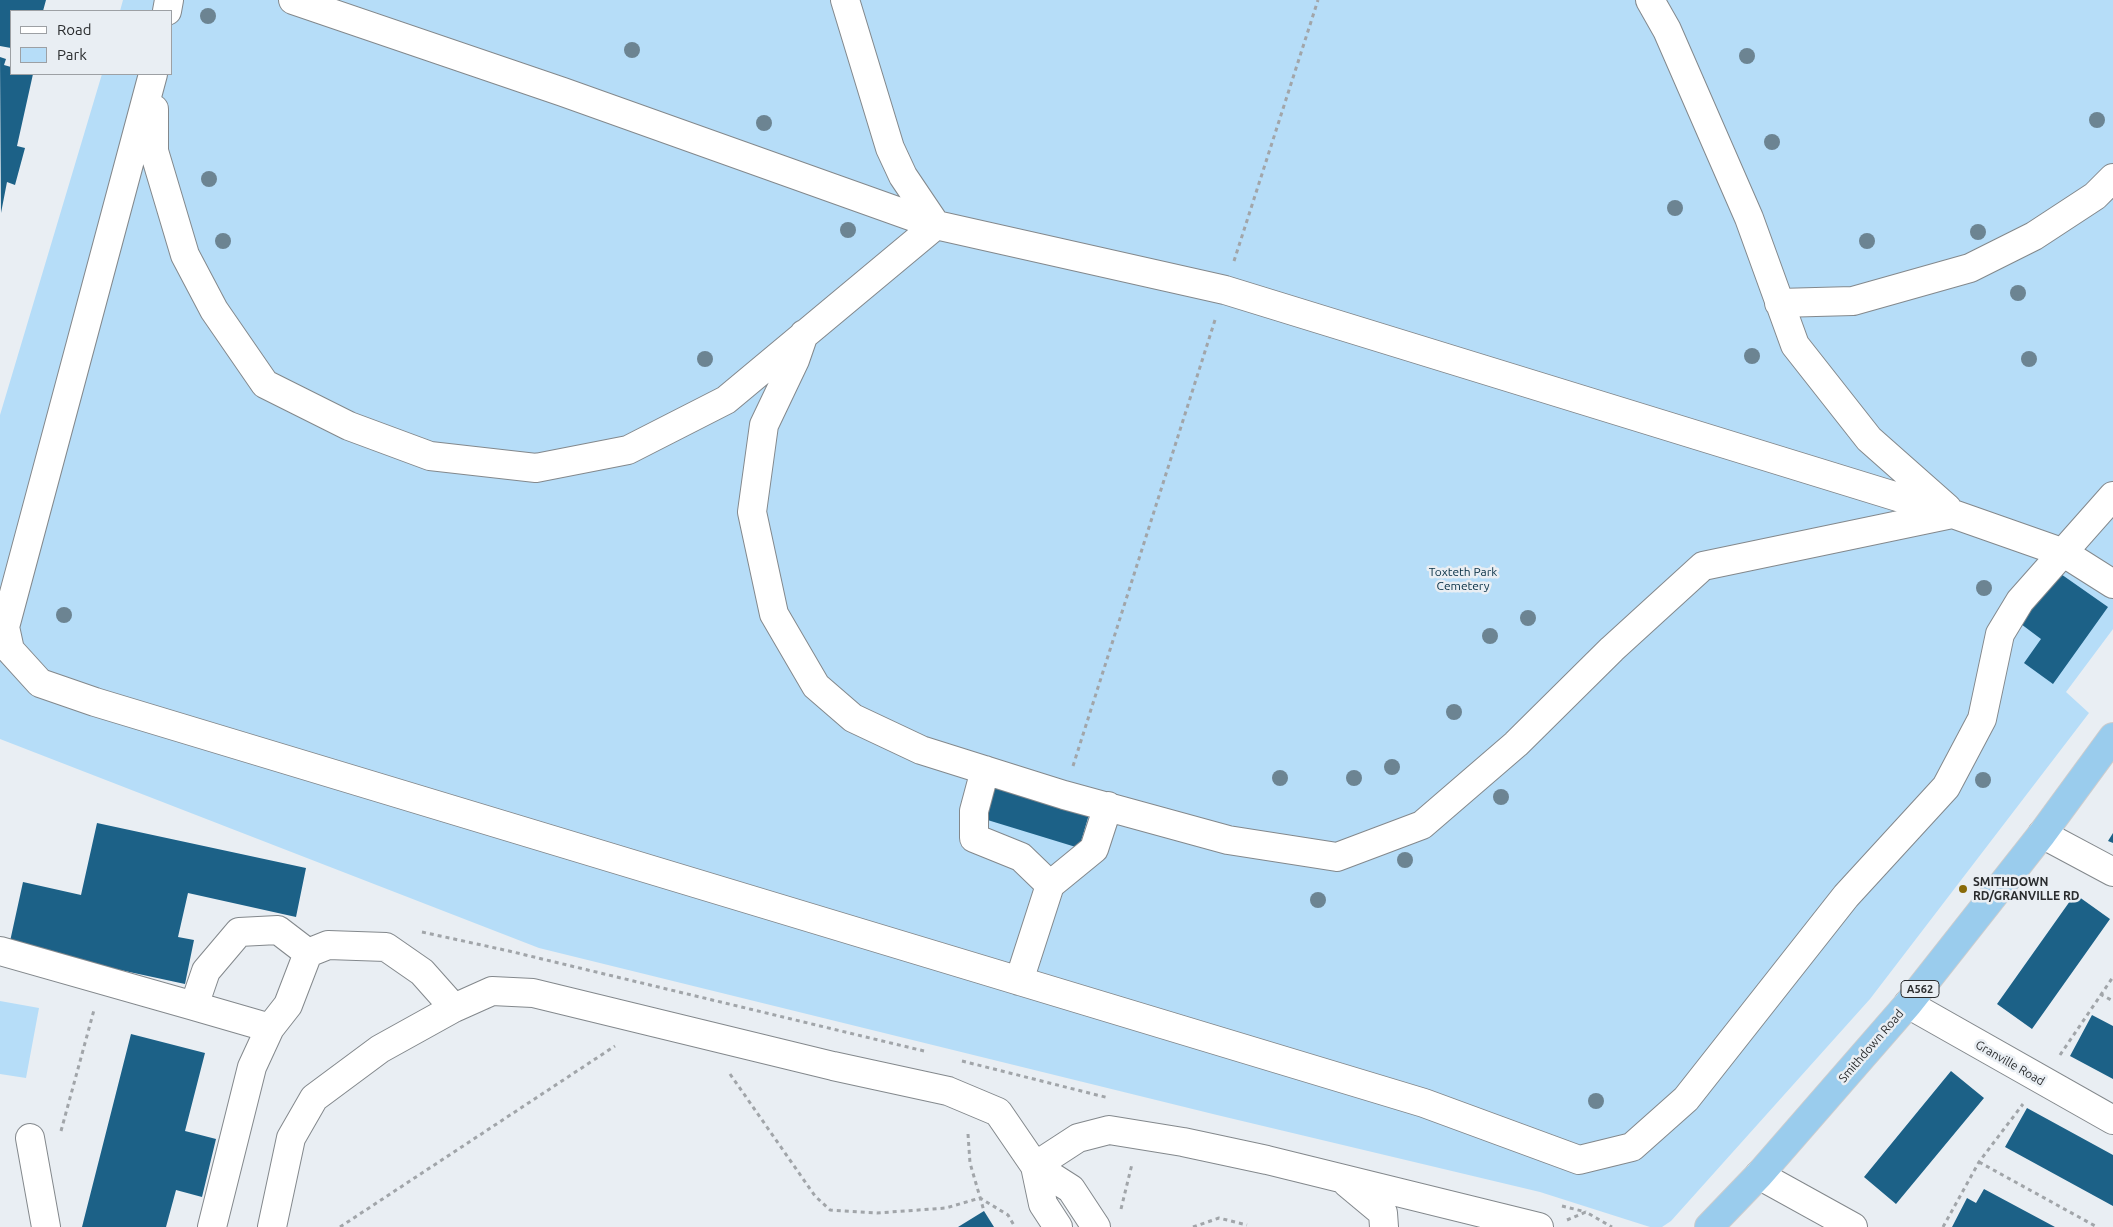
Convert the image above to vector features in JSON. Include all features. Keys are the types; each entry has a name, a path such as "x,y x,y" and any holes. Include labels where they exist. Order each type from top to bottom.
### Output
{"highway":[{"name":"Smithdown Road","path":"1709,1227 1758,1175 1908,1004 2042,834 2113,737"}],"street":[{"path":"292,0 563,92 936,225 1225,290 1954,514 2064,553 2113,584"},
{"path":"845,0 890,148 903,176 936,225"},
{"path":"1650,0 1667,30 1749,218 1795,345 1869,439 1954,514"},
{"path":"153,75 154,151 185,255 214,310 265,384 349,426 430,456 536,468 628,450 726,400 936,225"},
{"path":"153,75 4,627 10,650 40,683 1424,1103 1579,1160 1632,1147 1686,1099 1846,896 1946,787 1982,719 2000,634 2020,601 2064,553 2093,516 2113,496"},
{"path":"1779,303 1853,301 1970,268 2034,236 2095,196 2113,178"},
{"path":"804,334 795,360 764,425 752,512 774,614 816,686 853,718 921,750 1064,795 1228,840 1337,858 1422,825 1516,744 1612,649 1703,566 1954,514"},
{"path":"985,770 974,811 974,838 1021,857 1050,885"},
{"path":"1019,981 1050,885 1094,849 1108,806"},
{"path":"2042,834 2113,872"},
{"path":"194,1006 206,971 239,932 278,930 308,953"},
{"path":"212,1227 252,1067 270,1028 288,1006 308,953 328,945 386,947 422,972 454,1008"},
{"path":"0,951 270,1028"},
{"path":"272,1227 292,1138 314,1098 380,1049 454,1008 492,991 533,993 833,1066 948,1091 998,1112 1035,1166 1043,1204 1058,1227"},
{"name":"Granville Road","path":"1908,1004 2113,1120"},
{"path":"1035,1166 1078,1138 1109,1130 1183,1142 1550,1225"},
{"path":"30,1138 46,1227"},
{"path":"1035,1166 1071,1189 1096,1227"},
{"path":"1758,1175 1853,1227"},
{"path":"1341,1178 1383,1213 1384,1227"}],"path":[{"path":"1064,795 1318,0"},
{"path":"30,1138 60,1134 102,980"},
{"path":"2100,994 2113,1001"},
{"path":"340,1227 619,1044"},
{"path":"726,1068 816,1196 830,1210 877,1213 946,1208 980,1198 1008,1216 1015,1227"},
{"path":"948,1091 947,1110 968,1126 970,1163 984,1211"},
{"path":"1980,1162 2097,1227"},
{"path":"1550,1225 1586,1212 1612,1227"},
{"path":"1193,1227 1219,1218 1247,1225"}],"green space":[{"name":"Toxteth Park Cemetery","path":"123,0 2113,0 2113,629 2066,692 2089,713 1870,999 1671,1221 1662,1227 1650,1227 1540,1192 1217,1115 539,948 0,739 0,415 102,75 172,75 172,10 120,10"},
{"path":"0,1001 39,1008 26,1078 0,1074"}],"building":[{"path":"0,0 46,0 43,10 10,10 10,48 0,46"},
{"path":"0,57 6,59 4,65 10,67 10,75 33,75 17,146 25,148 15,185 7,182 1,213"},
{"path":"2058,572 2108,607 2053,684 2024,663 2041,639 2021,624"},
{"path":"993,781 1090,811 1079,848 981,818"},
{"path":"97,823 306,868 296,917 188,893 178,937 194,940 185,984 9,946 23,882 81,895"},
{"path":"2113,833 2113,843 2108,841"},
{"path":"2075,894 2110,919 2032,1029 1997,1004"},
{"path":"2092,1015 2113,1026 2113,1079 2070,1056"},
{"path":"131,1034 205,1053 185,1131 216,1139 202,1197 176,1190 166,1227 82,1227"},
{"path":"1951,1071 1984,1098 1896,1204 1864,1177"},
{"path":"2027,1108 2113,1155 2113,1206 2005,1147"},
{"path":"1984,1189 2055,1227 1952,1227 1967,1198 1976,1203"},
{"path":"984,1211 994,1227 958,1227"}],"place":[{"name":"SMITHDOWN RD/GRANVILLE RD","path":"1963,889"}]}
